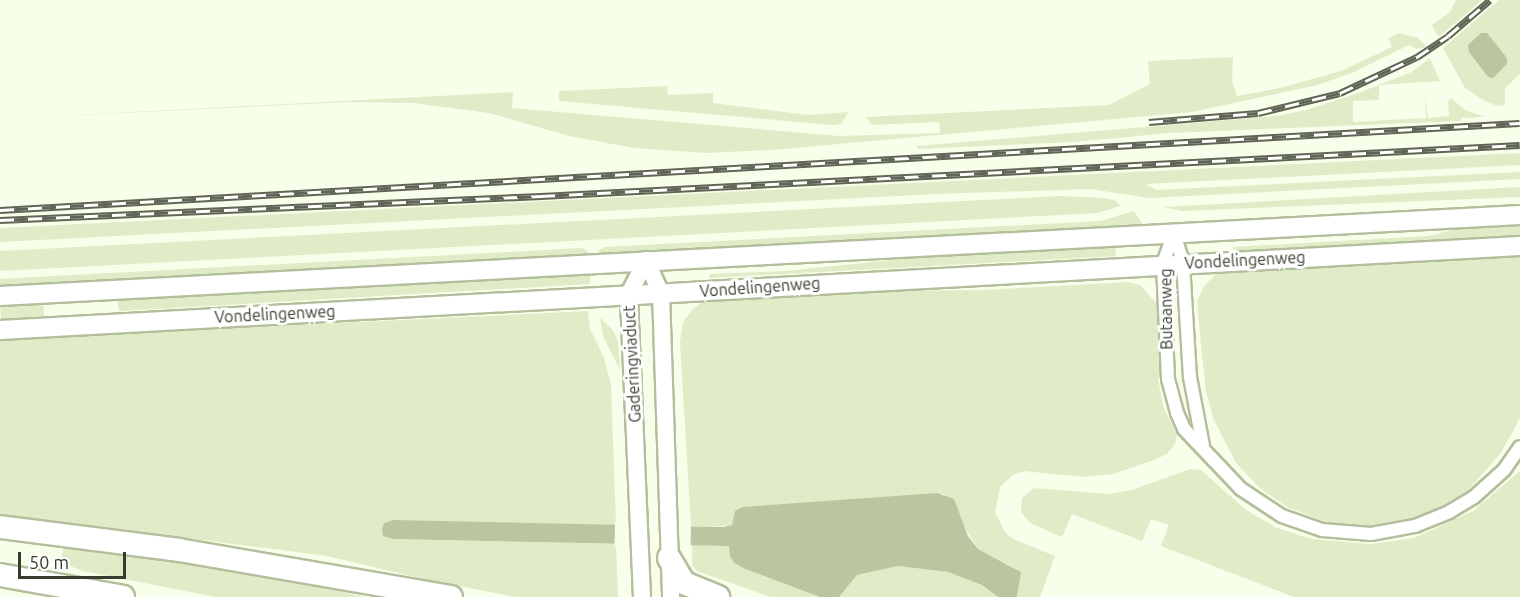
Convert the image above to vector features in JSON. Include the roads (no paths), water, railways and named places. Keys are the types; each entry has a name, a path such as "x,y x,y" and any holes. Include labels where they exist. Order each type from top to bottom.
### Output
{"highway":[{"path":"0,527 98,537 258,562 451,597"},
{"path":"669,558 684,583 718,597"},
{"path":"258,562 393,597"},
{"path":"0,575 123,597"}],"main road":[{"name":"Vondelingenweg","path":"0,296 1520,215"},
{"name":"Vondelingenweg","path":"0,330 1520,246"}],"street":[{"name":"Butaanweg","path":"1174,233 1183,263 1190,378 1203,446"},
{"name":"Butaanweg","path":"1174,233 1163,264 1168,379 1184,429 1203,446 1241,489 1281,516 1322,530 1371,534 1415,526 1449,512 1488,485 1517,451"},
{"name":"Gaderingviaduct","path":"646,260 661,293 671,597"},
{"name":"Gaderingviaduct","path":"642,597 629,294 646,260"}],"railway":[{"path":"1149,122 1258,113 1340,93 1417,57 1448,36 1490,0"},
{"path":"0,210 1520,123"},
{"path":"0,220 541,196 1520,145"}]}
